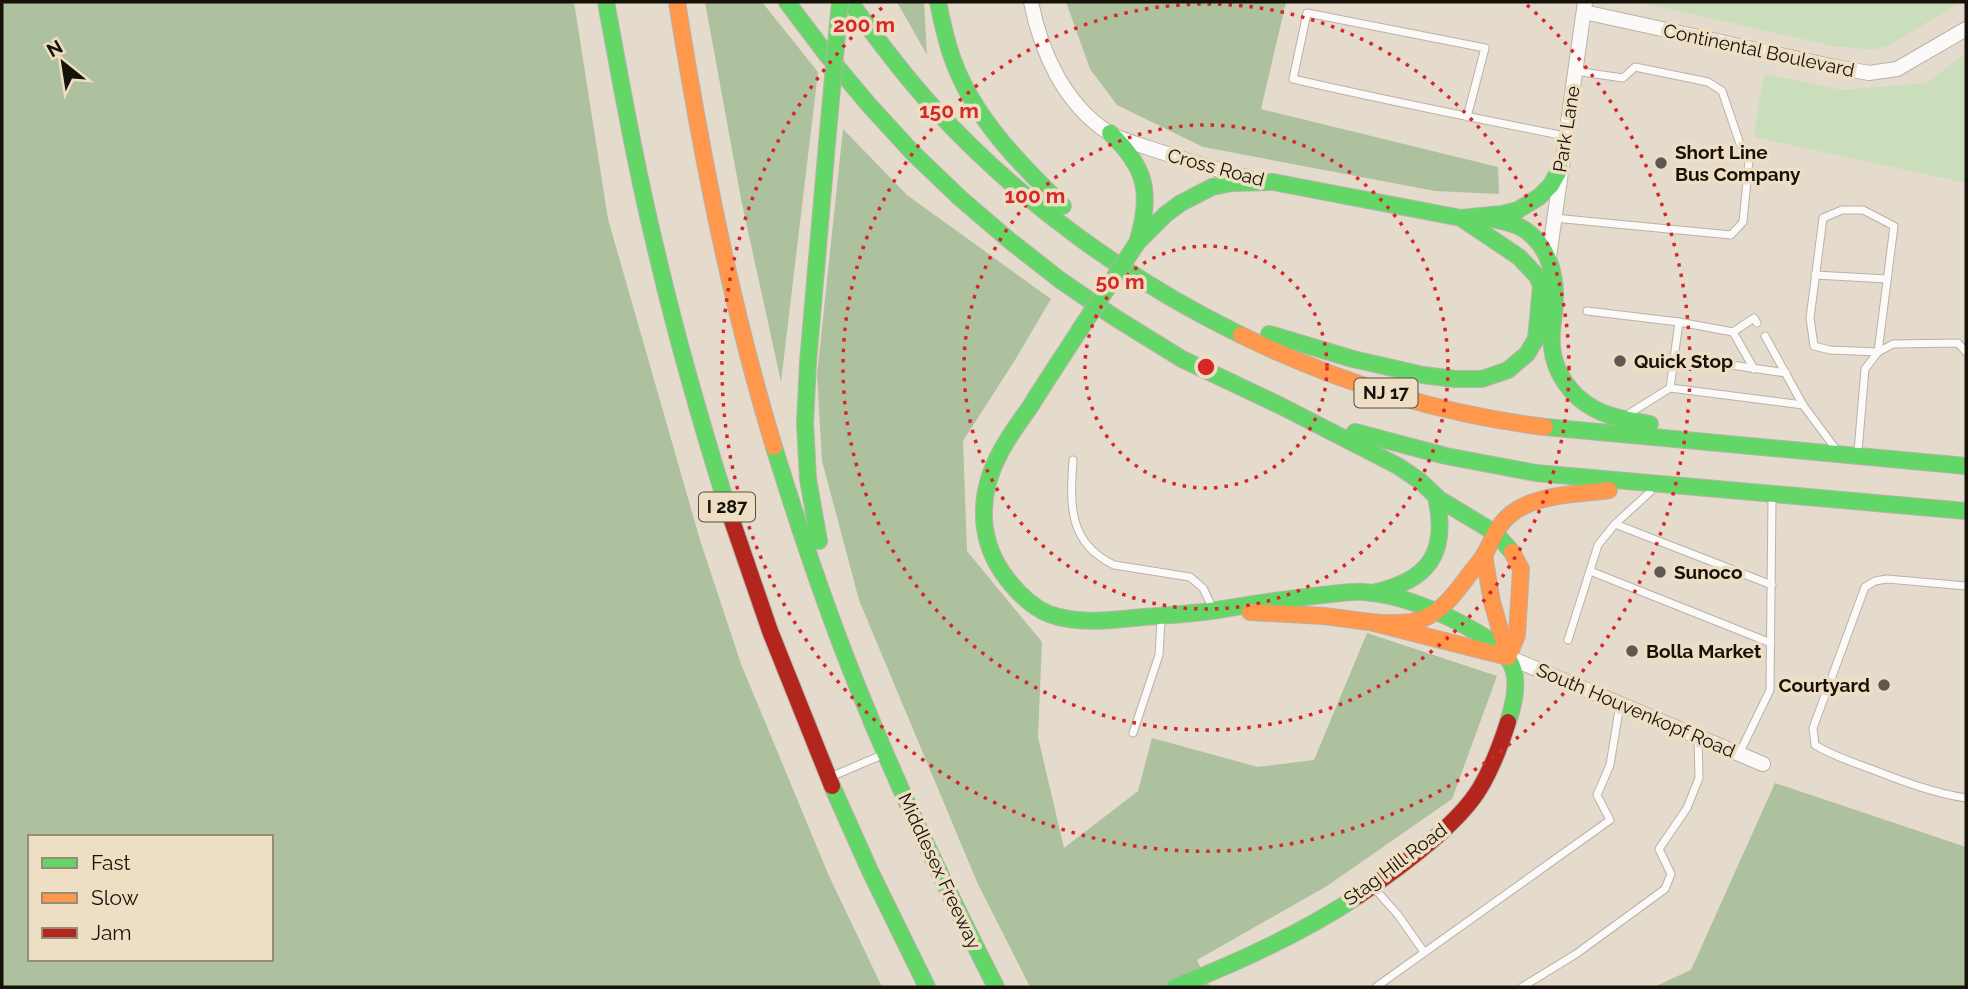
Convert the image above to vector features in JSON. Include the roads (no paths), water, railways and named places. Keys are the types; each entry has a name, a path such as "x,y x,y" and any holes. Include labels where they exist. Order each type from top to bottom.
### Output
{"main road":[{"name":"I 287","path":"606,2 651,234 696,403 750,574 829,778 876,884 927,987"},
{"path":"677,2 693,105 714,206 769,429 818,583 886,753"},
{"name":"NJ 17","path":"787,2 834,65 898,138 1004,238 1129,328 1174,354 1268,400 1360,433 1491,466 1966,511"},
{"path":"841,2 808,362 805,453 819,540 886,753"},
{"name":"NJ 17","path":"850,2 901,70 962,137 1034,202 1100,253 1196,313 1287,357 1374,390 1457,412 1542,427 1966,466"},
{"path":"860,2 901,70"},
{"path":"938,2 950,57 964,88 982,117 1044,188 1153,286"},
{"path":"1110,134 1133,155 1146,186 1147,204 1137,243"},
{"path":"1480,217 1518,209 1539,197 1551,185 1560,169"},
{"path":"1273,182 1231,183 1212,187 1166,214 1137,243 1000,452 983,504 984,536 997,566 1017,593 1046,612 1077,621 1213,611 1275,600 1386,591 1402,586 1418,576 1438,547 1442,531 1442,513 1436,497"},
{"name":"Cross Road","path":"1273,182 1461,218 1480,217"},
{"path":"1480,217 1507,222 1521,228 1541,245 1549,257 1555,291 1552,350 1560,375 1574,394 1592,407 1623,418 1745,447"},
{"path":"1461,218 1513,252 1533,271 1542,288"},
{"path":"1196,313 1378,365 1471,381 1502,374 1526,354 1536,339 1549,257"},
{"path":"1268,400 1422,482 1436,497 1511,548 1521,569 1517,635 1508,657"},
{"path":"1213,611 1324,616 1404,624 1422,620 1451,601 1484,555 1493,534 1515,511 1530,503 1561,496 1586,495 1651,483"},
{"name":"Stag Hill Road","path":"1175,987 1236,963 1299,931 1359,895 1458,816 1483,782 1514,700 1516,677 1492,602 1484,555"},
{"path":"1372,593 1438,611 1482,635 1508,657"},
{"path":"1370,622 1508,657"},
{"name":"Middlesex Freeway","path":"886,753 932,858 996,987"}],"street":[{"name":"Cross Road","path":"1031,2 1041,43 1060,82 1075,102 1110,134 1206,167 1273,182"},
{"name":"Continental Boulevard","path":"1584,7 1869,73 1897,69 1966,29"},
{"name":"Park Lane","path":"1549,257 1584,7"},
{"name":"South Houvenkopf Road","path":"1508,657 1763,764"}],"lane":[{"path":"1467,117 1485,48 1307,13 1293,79 1467,117 1565,136"},
{"path":"1554,218 1731,235 1743,222 1749,160 1740,144 1722,91 1708,82 1635,67 1623,78 1575,71"},
{"path":"1863,210 1894,226 1878,352 1830,350 1814,346 1810,318 1823,218 1842,211 1863,210"},
{"path":"1815,275 1887,279"},
{"path":"1587,312 1733,332 1754,318 1756,323"},
{"path":"1670,387 1679,323"},
{"path":"1733,332 1754,369"},
{"path":"1765,337 1803,405 1840,455"},
{"path":"1858,456 1865,369 1878,352 1893,344 1958,343 1966,352"},
{"path":"1674,356 1683,358"},
{"path":"1731,365 1786,373"},
{"path":"1623,418 1670,387 1803,405"},
{"path":"1073,460 1072,512 1075,525 1092,550 1114,565 1190,577 1203,588 1213,611"},
{"path":"1568,640 1598,545 1651,483"},
{"path":"1739,754 1770,690 1772,494"},
{"path":"1615,524 1772,585"},
{"path":"1590,571 1770,643"},
{"path":"1966,586 1887,579 1875,581 1865,587 1813,728 1815,745 1829,753 1912,785 1966,799"},
{"path":"1133,733 1158,654 1161,615"},
{"path":"1376,987 1611,820 1597,795 1610,765 1620,703"},
{"path":"1522,987 1576,954 1665,889 1671,874 1659,849 1687,808 1699,778 1698,737"},
{"path":"829,778 886,753"},
{"path":"1372,886 1398,915 1424,952"}],"place":[{"name":"Short Line Bus Company","path":"1661,163"},
{"name":"Quick Stop","path":"1620,361"},
{"name":"Sunoco","path":"1660,572"},
{"name":"Bolla Market","path":"1632,651"},
{"name":"Courtyard","path":"1884,685"}]}
